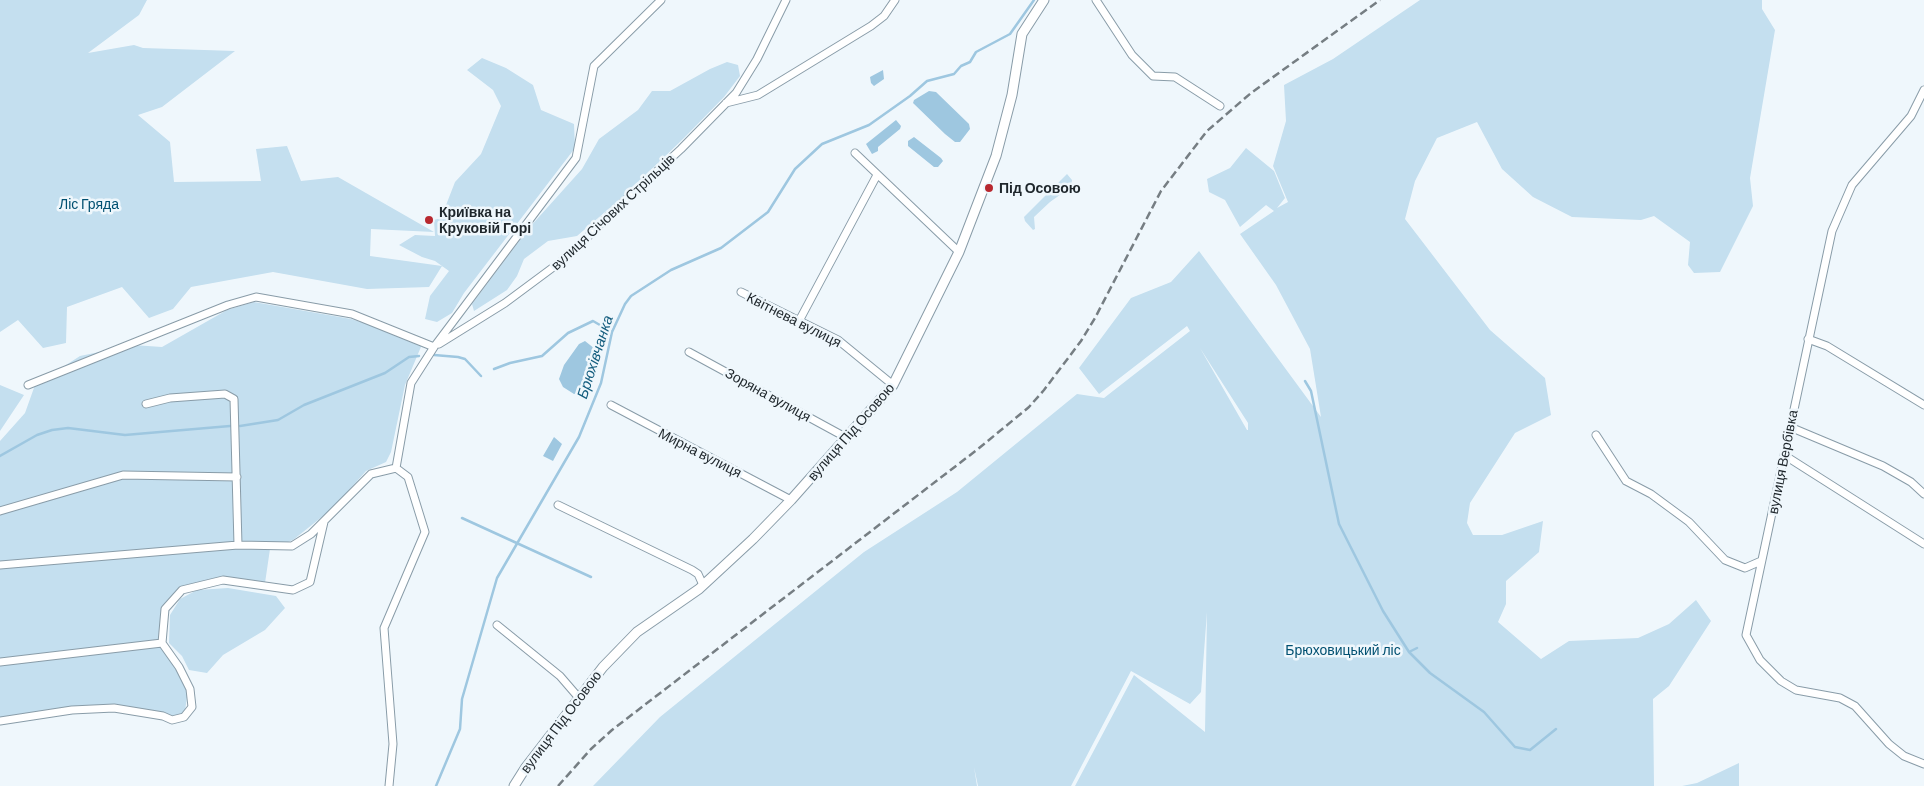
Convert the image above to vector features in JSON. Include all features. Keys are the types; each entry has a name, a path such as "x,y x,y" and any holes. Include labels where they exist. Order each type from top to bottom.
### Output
{"street":[{"path":"650,9 651,0"},
{"path":"28,385 228,305 256,296 352,314 434,347 576,158 594,66 661,0"},
{"name":"вулиця Січових Стрільців","path":"396,468 411,383 434,347 505,303 571,254 605,219 681,149 736,93 757,59 786,0"},
{"path":"726,103 758,95 871,26 884,16 895,0"},
{"name":"вулиця Під Осовою","path":"514,786 603,667 637,632 703,585 791,500 893,385 959,252 996,156 1012,95 1022,34 1044,0"},
{"path":"1096,0 1132,55 1153,76 1175,77 1220,106"},
{"name":"вулиця Вербівка","path":"1924,90 1911,116 1852,185 1838,212 1808,339 1746,635 1760,660 1781,681 1796,690 1840,698 1854,706 1896,750 1904,756 1924,764"},
{"path":"855,153 959,252"},
{"path":"799,321 877,176"},
{"name":"Квітнева вулиця","path":"741,292 838,340 893,385"},
{"path":"1808,339 1827,346 1924,405"},
{"name":"Зоряна вулиця","path":"689,352 847,438"},
{"path":"146,404 170,398 230,395 235,403 238,545"},
{"name":"Мирна вулиця","path":"610,406 791,500"},
{"path":"1790,427 1883,466 1912,482 1924,494"},
{"path":"1596,435 1626,481 1651,494 1689,522 1726,560 1745,568 1761,561"},
{"path":"1784,454 1924,544"},
{"path":"0,565 238,545 292,546 312,534 371,474 396,468 408,477 425,532 384,628 393,744 389,786"},
{"path":"0,511 124,475 237,476"},
{"path":"558,505 692,570 698,574 703,585"},
{"path":"0,721 72,710 114,708 164,716 172,720 184,717 192,707 190,689 179,667 162,643 165,609 182,590 223,580 293,590 310,582 324,521"},
{"path":"497,625 560,676 579,698"},
{"path":"0,662 162,643"}],"green space":[{"name":"Ліс Гряда","path":"0,0 147,0 139,15 88,53 134,45 143,48 235,51 162,107 138,115 170,142 174,182 261,181 256,149 287,146 301,181 338,177 434,232 371,229 370,256 442,266 429,287 367,289 273,272 191,287 173,309 149,318 122,287 67,307 66,343 43,348 18,320 0,332"},
{"name":"Брюховицький ліс","path":"1420,0 1762,0 1762,9 1775,30 1750,178 1753,206 1720,272 1694,273 1688,265 1690,242 1654,216 1641,220 1572,217 1533,197 1502,169 1477,122 1437,138 1415,181 1405,219 1490,330 1545,378 1551,415 1515,433 1470,503 1467,523 1473,535 1502,535 1543,521 1539,552 1506,581 1506,604 1498,622 1541,659 1569,641 1638,638 1669,624 1696,600 1711,621 1669,686 1653,699 1654,786 1075,786 1134,675 1205,732 1207,612 1201,692 1190,704 1131,671 1071,786 978,786 974,767 977,786 593,786 660,717 864,552 957,492 1077,394 1104,398 1190,331 1187,326 1099,394 1079,368 1131,298 1171,282 1199,251 1321,417 1310,349 1276,285 1240,234 1274,211 1266,205 1240,227 1225,200 1209,192 1207,179 1230,168 1246,148 1274,171 1285,198 1277,208 1288,202 1273,166 1286,121 1284,85 1333,59","holes":["1200,348 1248,423 1247,430"]},
{"path":"482,58 506,68 533,85 541,110 574,124 575,148 464,293 452,313 437,322 425,319 430,296 449,271 435,261 422,257 399,245 415,235 435,236 434,220 441,218 455,182 481,154 501,106 493,90 467,70"},
{"path":"727,62 738,65 740,76 724,97 684,138 625,195 577,236 548,241 524,259 517,276 507,290 474,311 472,304 529,228 582,169 599,139 638,110 652,91 670,91"},
{"path":"1067,174 1072,180 1071,187 1050,202 1034,217 1035,229 1033,230 1024,217"},
{"path":"254,302 351,319 423,342 405,385 391,452 386,462 366,471 333,508 293,540 270,549 265,583 224,577 181,588 162,608 158,640 177,668 188,691 184,717 94,706 0,719 0,441 25,413 35,385 80,356 133,345 162,347 227,310"},
{"path":"0,385 24,395 0,431"},
{"path":"228,588 276,596 285,608 265,630 223,655 207,673 189,670 182,656 169,643 170,615 180,599 197,590"},
{"path":"1739,763 1739,786 1682,786 1697,783"}],"water":[{"path":"883,70 884,79 874,86 871,83 870,77"},
{"path":"929,91 936,92 969,124 970,129 960,142 955,142 945,134 913,103 914,100"},
{"path":"896,120 901,126 900,129 878,147 878,151 872,154 866,144"},
{"path":"914,137 941,158 943,161 938,167 934,167 908,146 908,141"},
{"path":"585,341 598,354 597,361 588,385 582,392 574,394 563,387 559,379 564,365 579,344"},
{"path":"554,437 562,444 553,461 543,456"}],"waterway":[{"name":"Брюхівчанка","path":"436,786 460,729 462,699 497,578 579,437 601,383 612,332 625,304 631,296 671,270 721,248 768,212 795,169 822,144 869,125 910,96 927,81 954,74 961,66 970,62 976,52 1010,34 1034,0"},
{"path":"494,369 510,363 542,356 568,333 593,321 612,332"},
{"path":"434,355 465,359 481,376"},
{"path":"240,426 278,420 304,405 385,373 409,357 419,356"},
{"path":"1305,381 1311,391 1339,524 1383,611 1409,652 1430,673 1484,712 1515,747 1530,750 1556,729"},
{"path":"0,456 37,435 52,430 68,428 125,435 230,426"},
{"path":"462,518 591,577"},
{"path":"1409,652 1417,648"}],"railway":[{"path":"558,786 591,749 612,730 978,449 1029,407 1081,341 1095,318 1161,191 1207,131 1251,93 1380,0"}],"place":[{"name":"Під Осовою","path":"989,188"},
{"name":"Криївка на Круковій Горі","path":"429,220"}]}
